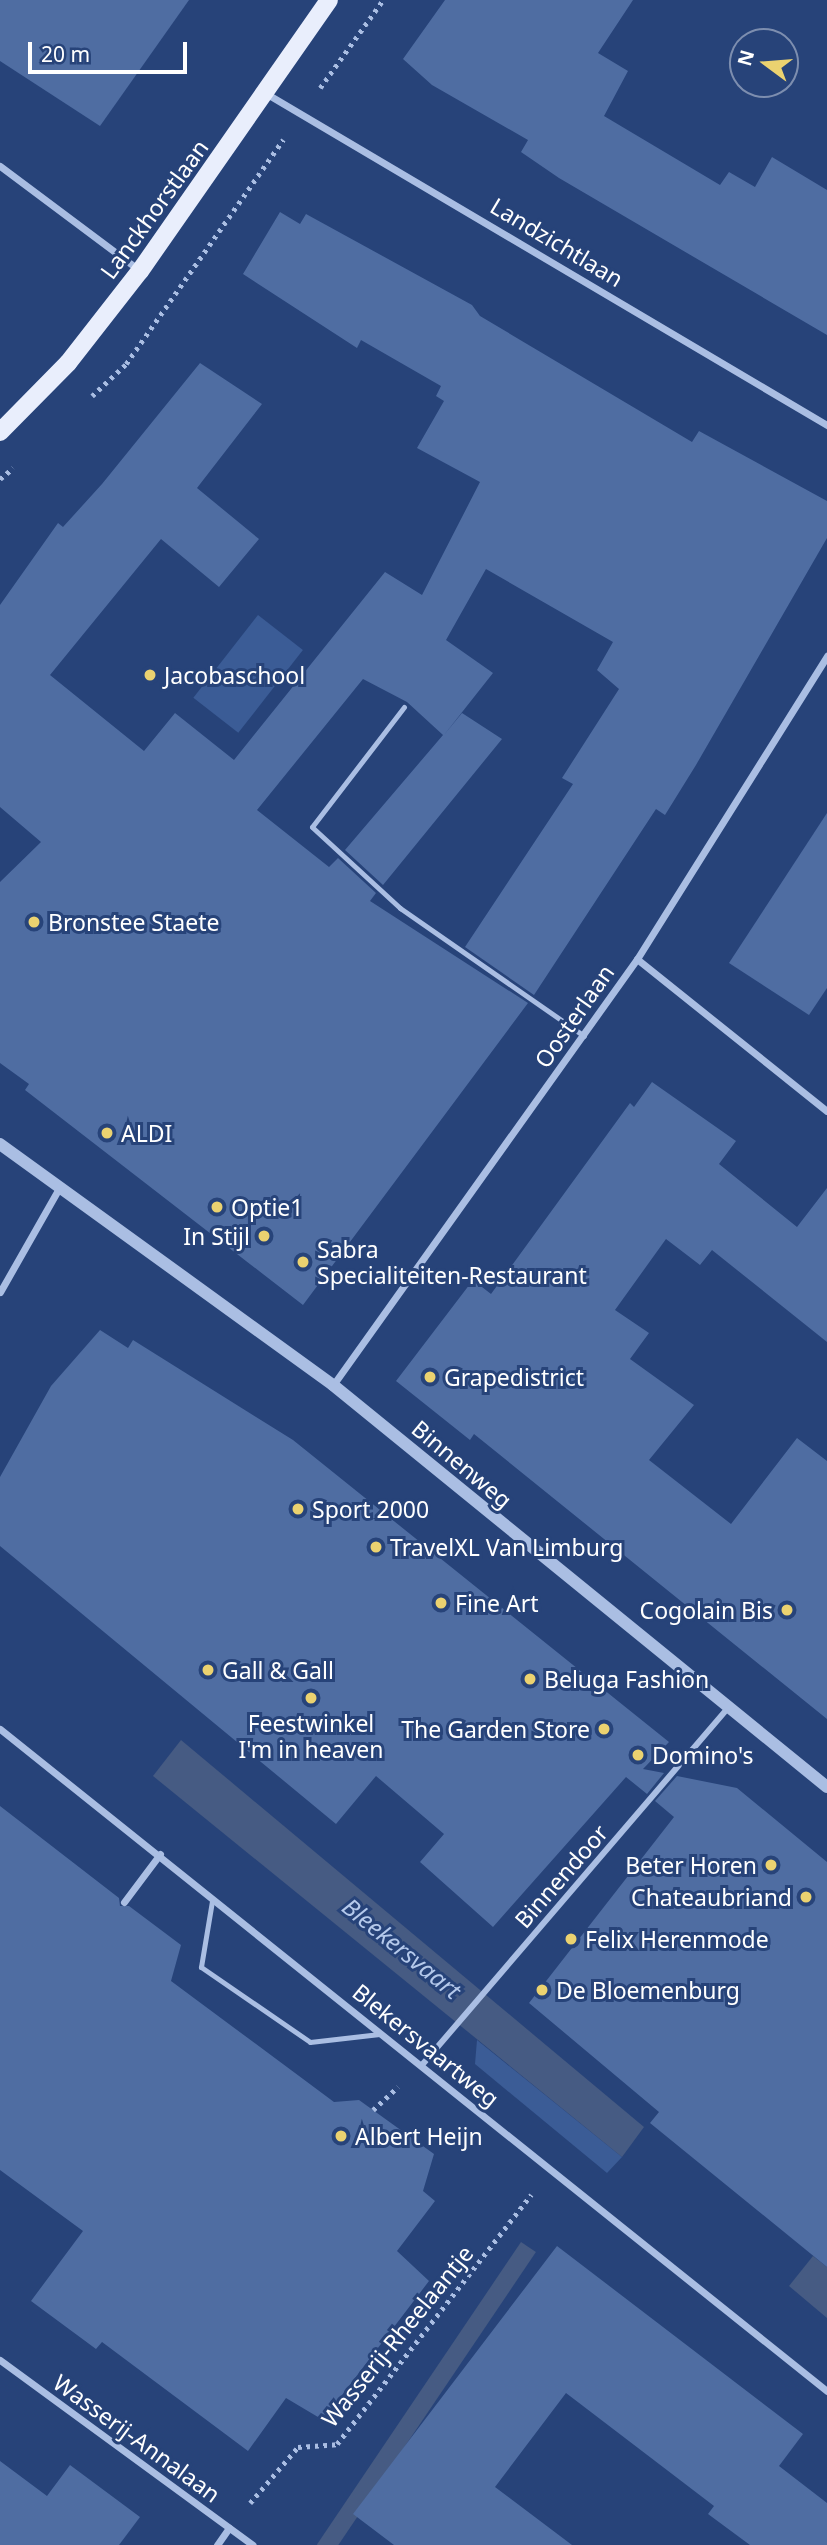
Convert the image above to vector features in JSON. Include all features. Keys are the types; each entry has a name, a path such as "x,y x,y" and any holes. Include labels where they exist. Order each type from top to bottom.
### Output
{"main road":[{"name":"Lanckhorstlaan","path":"0,432 68,363 140,271 267,94 329,0"}],"street":[{"name":"Landzichtlaan","path":"267,94 827,425"},
{"path":"0,166 140,271"},
{"name":"Oosterlaan","path":"332,1384 637,959 827,656"},
{"path":"637,959 827,1111"},
{"name":"Binnenweg","path":"0,1144 332,1384 726,1710 827,1787"},
{"path":"0,1292 59,1188"},
{"name":"Binnendoor","path":"422,2066 445,2035 726,1710"},
{"name":"Blekersvaartweg","path":"0,1729 160,1854 212,1901 383,2033 549,2172 827,2391"},
{"path":"124,1902 160,1854"},
{"name":"Wasserij-Annalaan","path":"0,2360 253,2545"},
{"path":"217,2545 229,2528"}],"lane":[{"path":"404,707 312,827 400,908 584,1036"},
{"path":"212,1901 201,1967 310,2042 383,2033"}],"path":[{"name":"Wasserij-Rheelaantje","path":"229,2528 298,2447 337,2444 549,2172"}],"shaded area":[{"path":"258,615 303,650 238,733 193,698"},
{"path":"477,2040 622,2157 607,2173 475,2064"}],"water":[{"name":"Bleekersvaart","path":"181,1740 644,2127 622,2157 153,1776"},
{"path":"521,2242 536,2252 338,2545 317,2545"},
{"path":"813,2256 827,2267 827,2318 789,2286"}],"building":[{"path":"0,0 189,0 100,126 0,61"},
{"path":"445,0 633,0 598,53 628,71 604,116 720,185 729,172 755,187 772,157 827,190 827,335 559,178 521,152 528,140 432,85 403,59"},
{"path":"280,212 300,224 306,214 472,305 480,316 692,442 699,431 827,501 827,538 696,765 665,815 656,809 534,995 465,947 573,784 562,778 619,689 597,670 613,642 486,569 446,640 493,673 444,735 462,713 502,739 383,885 345,850 443,735 407,702 363,679 257,810 329,867 338,858 376,893 370,901 528,1003 303,1305 25,1090 29,1084 0,1063 0,882 41,842 0,807 0,605 58,523 63,527 102,484 200,363 262,404 197,488 259,539 219,587 161,539 50,675 144,751 175,713 234,760 385,572 422,595 480,482 417,448 444,401 436,396 441,386 361,340 357,348 243,274"},
{"path":"827,813 827,988 809,1015 729,963"},
{"path":"652,1082 736,1141 719,1164 797,1227 827,1188 827,1342 712,1250 700,1265 666,1239 615,1310 649,1333 630,1359 694,1405 649,1460 731,1524 797,1438 827,1461 827,1719 474,1434 470,1440 396,1381 473,1280 491,1294 630,1103 634,1107"},
{"path":"100,1330 128,1348 133,1340 293,1440 669,1742 643,1769 664,1773 647,1794 626,1777 493,1927 420,1862 444,1834 376,1776 336,1824 0,1546 0,1477 51,1386"},
{"path":"677,1776 737,1788 827,1862 827,2267 650,2123 659,2112 529,2003 674,1817 655,1801"},
{"path":"0,1806 119,1898 120,1906 129,1906 181,1945 171,1981 334,2102 359,2100 434,2154 423,2191 435,2201 397,2251 429,2281 323,2420 286,2398 248,2451 102,2342 96,2349 31,2301 83,2231 0,2170"},
{"path":"557,2246 803,2434 779,2466 827,2503 827,2545 750,2545 708,2514 714,2506 566,2393 495,2487 572,2545 394,2545 353,2514"},
{"path":"0,2461 47,2496 70,2465 140,2517 119,2545 0,2545"}],"place":[{"name":"Jacobaschool","path":"150,675"},
{"name":"Bronstee Staete","path":"34,922"},
{"name":"ALDI","path":"107,1133"},
{"name":"Optie1","path":"217,1207"},
{"name":"In Stijl","path":"264,1236"},
{"name":"Sabra Specialiteiten-Restaurant","path":"303,1262"},
{"name":"Grapedistrict","path":"430,1377"},
{"name":"Sport 2000","path":"298,1509"},
{"name":"TravelXL Van Limburg","path":"376,1547"},
{"name":"Fine Art","path":"441,1603"},
{"name":"Cogolain Bis","path":"787,1610"},
{"name":"Gall & Gall","path":"208,1670"},
{"name":"Beluga Fashion","path":"530,1679"},
{"name":"Feestwinkel I'm in heaven","path":"311,1698"},
{"name":"The Garden Store","path":"604,1729"},
{"name":"Domino's","path":"638,1755"},
{"name":"Beter Horen","path":"771,1865"},
{"name":"Chateaubriand","path":"806,1897"},
{"name":"Felix Herenmode","path":"571,1939"},
{"name":"De Bloemenburg","path":"542,1990"},
{"name":"Albert Heijn","path":"341,2136"}]}
